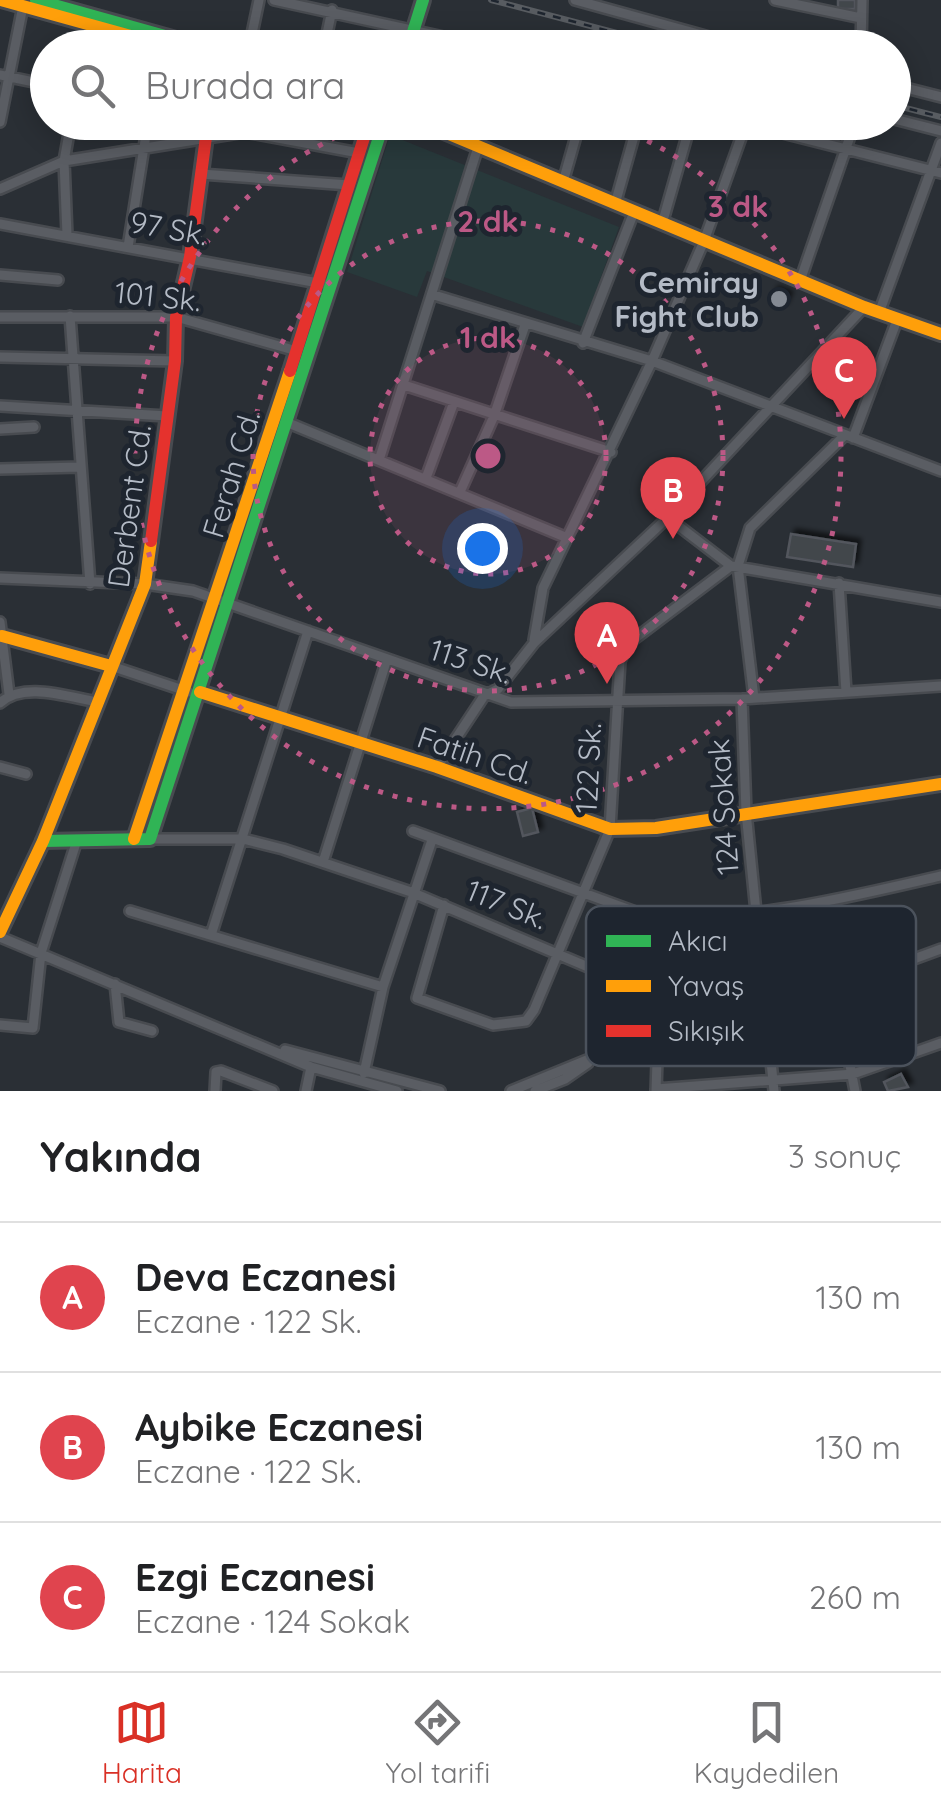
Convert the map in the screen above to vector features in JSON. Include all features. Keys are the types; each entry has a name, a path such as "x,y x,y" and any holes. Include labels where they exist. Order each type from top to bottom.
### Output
{"street":[{"path":"1,0 30,3 133,30"},
{"path":"89,30 94,0"},
{"path":"253,30 259,0"},
{"path":"274,0 423,30"},
{"path":"415,28 423,0"},
{"path":"575,0 610,5 691,30"},
{"path":"776,0 861,18"},
{"path":"861,30 862,0"},
{"path":"0,122 4,76 30,3"},
{"path":"328,30 332,10"},
{"path":"91,20 120,30"},
{"path":"4,76 30,81"},
{"path":"911,89 941,97"},
{"path":"911,124 941,132"},
{"path":"66,235 64,161 68,140"},
{"path":"128,247 144,140"},
{"path":"0,188 64,161 200,140"},
{"name":"Derbent Cd.","path":"0,934 43,841 145,584 175,361 176,317 190,256 206,140"},
{"path":"288,140 359,153"},
{"name":"Ferah Cd.","path":"323,284 363,140"},
{"name":"Ferah Cd.","path":"150,839 323,284 377,140"},
{"path":"462,140 864,308 941,334"},
{"path":"563,182 575,140"},
{"path":"615,204 633,140"},
{"path":"662,224 686,140"},
{"path":"534,643 543,588 565,537 611,452 704,241 737,140"},
{"path":"805,140 937,172"},
{"path":"800,281 849,140"},
{"path":"879,313 937,172 941,143"},
{"path":"380,457 478,147"},
{"path":"202,174 349,185"},
{"path":"583,344 634,212"},
{"name":"97 Sk.","path":"0,224 190,256 323,284"},
{"path":"0,275 58,280"},
{"path":"434,295 583,344 652,361 941,471"},
{"path":"438,767 484,696 498,689 534,643 667,517 864,308"},
{"path":"70,316 90,584"},
{"name":"101 Sk.","path":"0,317 176,317 301,352"},
{"path":"734,566 750,528 849,437 897,320"},
{"path":"460,492 494,416 525,325"},
{"name":"Ferah Cd.","path":"222,601 286,422 301,352"},
{"path":"0,357 175,361"},
{"path":"404,386 611,452"},
{"path":"426,478 454,402"},
{"path":"0,406 167,416"},
{"path":"286,422 380,457 565,537"},
{"path":"0,428 34,426"},
{"path":"0,469 80,467"},
{"path":"667,517 734,566 941,602"},
{"name":"124 Sokak","path":"734,566 754,698"},
{"name":"122 Sk.","path":"444,905 417,998 493,1025 526,1021 610,829 620,661 630,643 734,566"},
{"name":"113 Sk.","path":"0,578 145,584 222,601 484,696 512,702 754,698 941,686"},
{"path":"839,584 846,692"},
{"path":"1,629 9,694"},
{"name":"Fatih Cd.","path":"1,629 438,767 610,829 656,828 941,784"},
{"path":"212,932 308,631"},
{"path":"323,862 388,659"},
{"path":"0,703 9,694 27,692 98,702"},
{"name":"Ferah Cd.","path":"134,839 193,692"},
{"name":"124 Sokak","path":"742,698 746,812 755,906"},
{"path":"0,767 26,774"},
{"path":"413,831 619,906"},
{"path":"0,1025 33,1028 42,953 76,840"},
{"name":"117 Sk.","path":"43,841 242,840 412,892 586,965"},
{"path":"364,1073 412,892 432,840"},
{"path":"787,906 941,876"},
{"path":"130,911 212,932 384,988"},
{"path":"0,934 311,1068 397,1091"},
{"path":"916,958 941,949"},
{"path":"115,984 119,1022 152,1031"},
{"path":"258,1042 440,1091"},
{"path":"916,1052 941,1043"},
{"path":"510,1091 586,1060"},
{"path":"535,1091 586,1064"},
{"path":"851,1066 855,1091"},
{"path":"656,1090 774,1087 853,1074 876,1066"},
{"path":"306,1091 311,1068"},
{"path":"202,1091 215,1090 216,1072 220,1070 273,1091"},
{"path":"564,1079 565,1091"}],"shaded area":[{"path":"388,140 402,140 619,227 583,327 427,271 417,297 347,272"}],"building":[{"path":"838,0 855,0 855,9 838,9"},
{"name":"Cemiray Fight Club","path":"774,291 788,296 783,307 770,302"},
{"path":"791,534 856,544 853,567 787,557"},
{"path":"532,808 538,832 523,836 517,812"},
{"path":"901,1074 908,1087 888,1091 884,1082"}],"railway":[{"path":"491,0 605,30"},
{"path":"911,109 941,117"}],"traffic: fast":[{"path":"36,0 144,30"},
{"path":"414,30 423,0"},
{"path":"43,841 150,839 378,140"}],"traffic: slow":[{"path":"1,0 109,30"},
{"path":"463,140 864,307 941,334"},
{"path":"134,839 290,371"},
{"path":"0,932 43,841 145,584 151,541"},
{"path":"2,636 111,666"},
{"path":"200,692 437,767 610,829 656,828 941,784"}],"traffic: jam":[{"path":"151,541 175,361 176,317 190,257 206,140"},
{"path":"290,371 363,140"}],"place":[{"name":"Cemiray Fight Club","path":"779,299"},
{"name":"Ezgi Eczanesi","path":"844,419"},
{"name":"Aybike Eczanesi","path":"673,539"},
{"name":"Deva Eczanesi","path":"607,684"}]}
